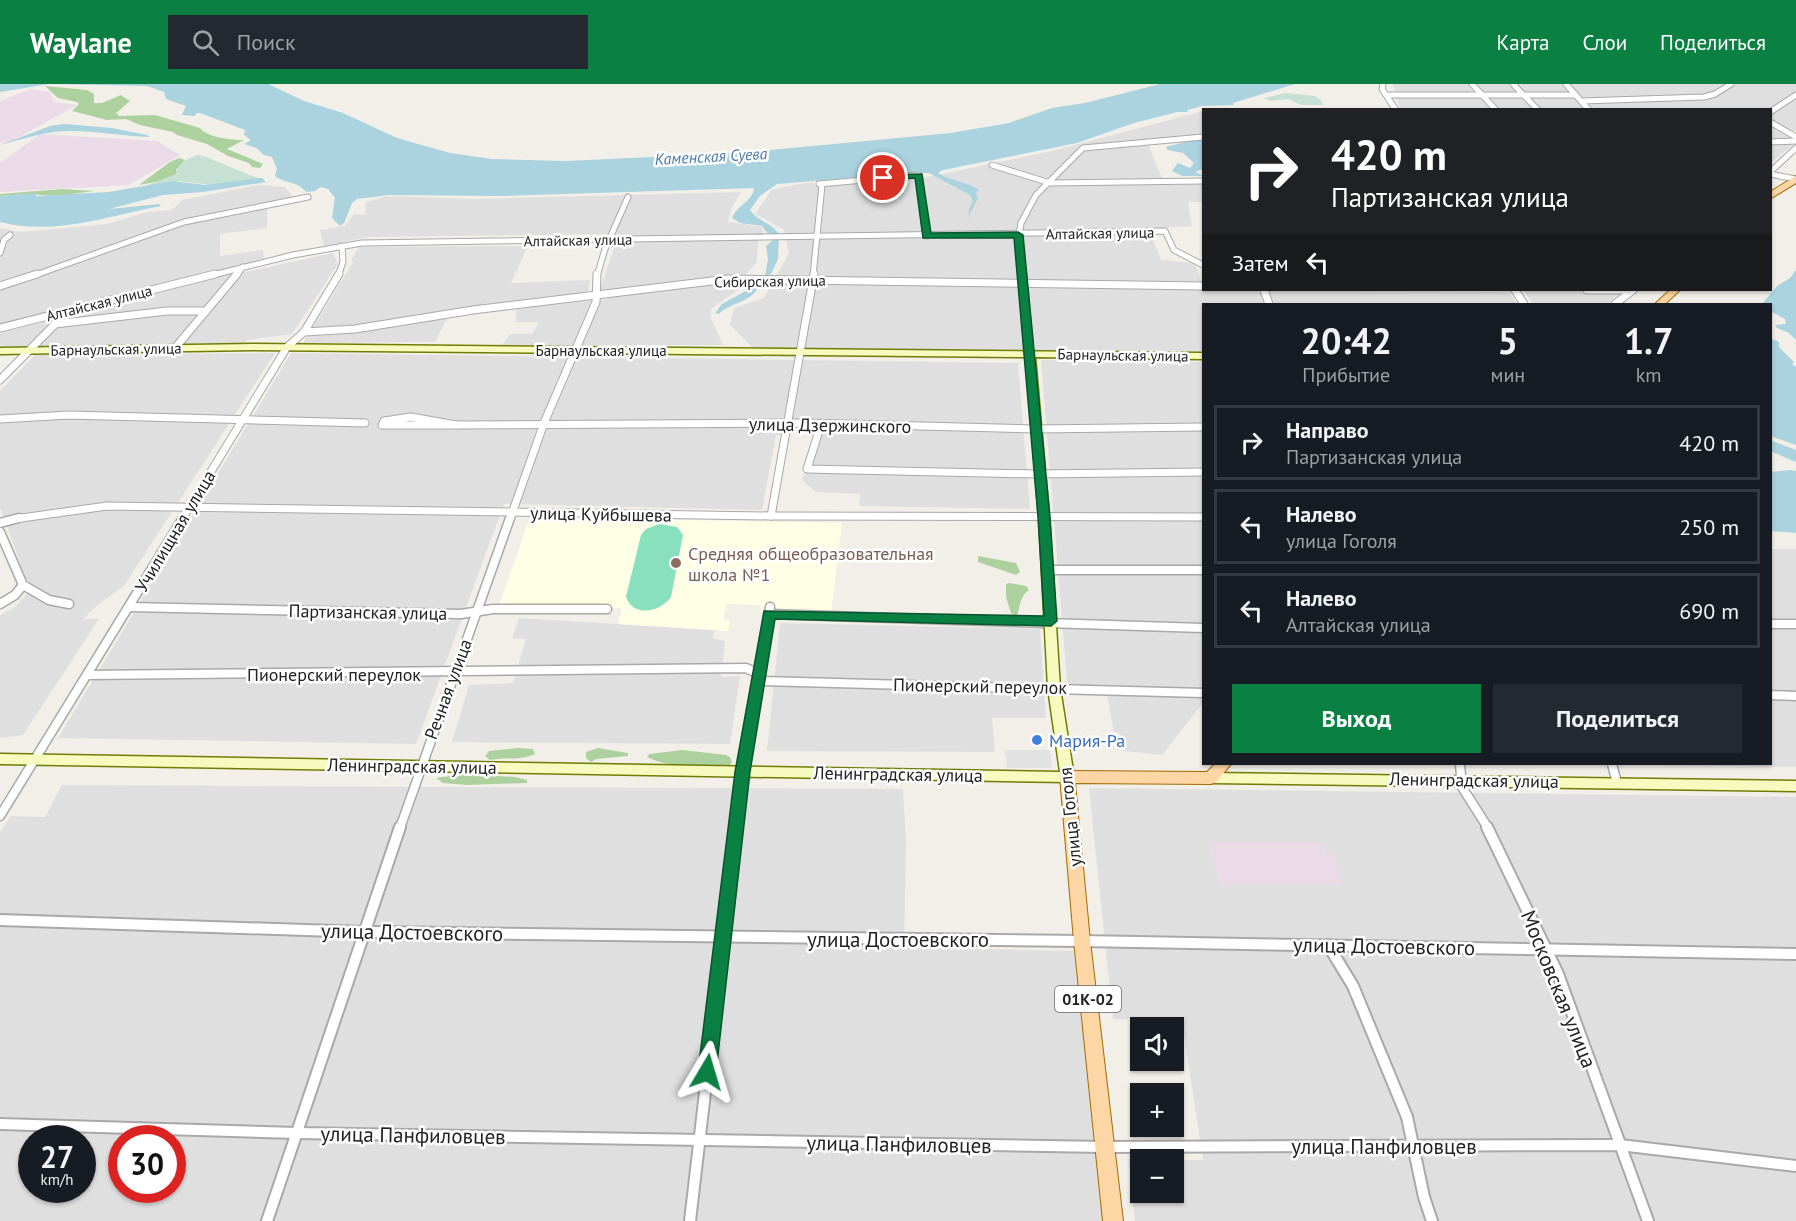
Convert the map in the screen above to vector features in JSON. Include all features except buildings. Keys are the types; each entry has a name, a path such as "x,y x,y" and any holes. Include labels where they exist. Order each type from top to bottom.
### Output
{"main road":[{"path":"1772,195 1796,179"},
{"path":"1661,303 1674,291"},
{"path":"1211,778 1223,765"},
{"name":"Ленинградская улица","path":"1067,777 1211,778"},
{"name":"улица Гоголя","path":"1067,777 1082,941 1113,1221"}],"street":[{"path":"1383,84 1382,89 1395,108"},
{"path":"1472,84 1494,108"},
{"path":"1514,84 1536,108"},
{"path":"1566,84 1587,108"},
{"path":"1581,101 1704,96 1715,94 1731,84"},
{"path":"1387,95 1522,93 1576,95"},
{"path":"1772,111 1796,95"},
{"path":"1772,123 1796,139"},
{"name":"улица Гоголя","path":"1067,777 1054,688 1044,517 1018,235 1028,208 1036,195 1083,148 1202,137"},
{"path":"1772,142 1796,139"},
{"path":"1772,171 1796,148"},
{"path":"992,165 1050,183 1202,181"},
{"path":"1772,173 1796,179"},
{"path":"771,516 813,280 819,184 919,176 927,236"},
{"path":"0,286 71,264 184,222 308,197"},
{"name":"Речная улица","path":"267,1221 421,766 543,423 577,350 596,302 594,283 609,240 628,197"},
{"name":"Алтайская улица","path":"0,328 293,255 362,243 1018,235 1165,231 1166,242 1173,250 1202,264"},
{"path":"0,253 4,240 10,235"},
{"name":"Училищная улица","path":"0,816 286,348 304,332 340,273 343,262 342,246"},
{"path":"175,348 244,267"},
{"name":"Сибирская улица","path":"304,332 355,329 411,319 728,279 1202,286"},
{"path":"1616,303 1631,291"},
{"path":"0,380 68,311"},
{"path":"55,324 148,312 206,311"},
{"name":"Барнаульская улица","path":"0,351 286,348 1202,356"},
{"path":"0,419 69,415 365,423"},
{"name":"улица Дзержинского","path":"457,425 439,419 388,419 382,425 385,426 457,425 543,423 805,423 1036,429 1202,427"},
{"path":"805,423 818,434 807,469 1040,474 1202,472"},
{"name":"улица Куйбышева","path":"0,523 25,516 107,506 771,516 1202,517"},
{"path":"0,532 23,585 49,600 69,604"},
{"path":"1047,570 1202,570"},
{"path":"0,604 15,595 23,585"},
{"name":"Партизанская улица","path":"129,607 461,614 477,610 607,609"},
{"path":"690,1221 742,772 770,611 1202,628"},
{"path":"1772,624 1796,624"},
{"name":"Пионерский переулок","path":"87,675 454,673 746,668 758,678 1202,693"},
{"path":"1772,695 1796,696"},
{"name":"Ленинградская улица","path":"0,759 1067,777"},
{"name":"Московская улица","path":"1460,765 1462,787 1492,834 1558,974 1648,1221"},
{"path":"1612,765 1617,783"},
{"name":"Ленинградская улица","path":"1211,778 1796,786"},
{"name":"улица Достоевского","path":"0,920 365,932 1082,941 1796,954"},
{"path":"1328,945 1353,986 1407,1118 1424,1197 1432,1221"},
{"name":"улица Панфиловцев","path":"0,1124 297,1133 1104,1147 1620,1145 1796,1166"}],"shaded area":[{"path":"1393,84 1796,84 1796,131 1778,131 1794,140 1793,145 1772,161 1772,108 1400,108"},
{"path":"30,89 50,92 54,102 77,105 12,141 0,143 0,101"},
{"path":"1286,93 1315,96 1321,100 1323,105 1301,105 1288,99 1271,101 1264,98"},
{"path":"1202,111 1202,135 1147,142 1165,185 1202,184 1202,202 1188,202 1192,226 1149,229 1161,260 1195,263 1202,291 1510,292 1516,303 1202,303 1202,351 753,348 730,325 734,308 764,298 789,253 784,230 755,214 772,189 812,182 816,186 928,177 1056,150"},
{"path":"40,134 157,141 180,155 129,185 0,192 0,163"},
{"path":"198,155 257,178 211,185 179,181 143,187 176,174 184,162"},
{"path":"259,185 285,187 294,198 267,203 267,228 220,234 220,256 263,250 264,259 232,267 232,275 333,253 338,264 292,334 247,340 242,345 0,346 0,228 21,232 107,224 147,212 172,210 182,200"},
{"path":"741,192 731,209 728,222 762,227 763,234 758,242 757,262 746,274 742,287 711,309 711,318 723,345 502,345 510,334 532,334 539,322 515,322 517,308 608,299 600,289 619,234 368,237 324,246 320,230 345,226 354,214 365,215 366,202 388,196 473,199"},
{"path":"528,246 511,283 590,280 588,292 451,311 435,342 303,343 354,261 351,260 359,247"},
{"path":"1524,291 1623,291 1609,303 1532,303"},
{"path":"275,353 124,586 96,606 83,619 99,619 23,735 0,738 0,615 15,607 34,586 25,577 0,507 0,391 35,355"},
{"path":"291,353 1018,363 1030,509 859,506 860,494 816,492 802,480 823,430 776,435 762,510 504,504 416,744 58,738"},
{"path":"1041,360 1202,362 1202,704 1162,755 1123,751 1119,732 1114,732 1107,696 1068,694"},
{"name":"Средняя общеобразовательная школа №1","path":"530,517 842,523 831,613 760,612 761,605 727,604 723,619 730,620 728,631 618,624 622,608 499,606"},
{"path":"1772,549 1796,549 1796,767 1640,765 1772,765"},
{"path":"519,618 715,630 712,638 725,641 721,677 740,676 730,744 452,742 469,685 513,683 526,639 512,638"},
{"path":"780,623 1040,629 1046,718 992,718 995,752 767,751"},
{"path":"1005,750 1050,750 1052,768 1007,768"},
{"path":"62,785 903,789 906,843 904,947 1074,951 1102,1221 0,1221 0,832 11,816 45,817"},
{"path":"1089,788 1796,797 1796,1221 1135,1221 1133,1203 1184,1203 1184,1160 1203,1160 1184,1034 1184,1017 1113,1019"},
{"path":"1209,842 1323,842 1327,854 1334,854 1343,885 1219,885"}],"green space":[{"path":"45,86 87,90 94,94 94,103 102,103 121,95 130,101 116,113 119,116 155,115 200,128 214,136 244,140 227,149 263,164 260,168 252,167 249,163 228,156 207,144 173,132 140,125 126,119 107,120 72,111 79,104 77,102 58,98"},
{"path":"179,158 185,160 176,170 176,174 166,180 139,185 170,162"},
{"path":"62,189 94,191 58,196 26,194 0,196 0,194"},
{"path":"659,524 677,527 683,535 671,597 661,606 641,610 630,604 626,597 641,535 646,529"},
{"path":"978,556 1016,563 1020,572 1016,575 978,562"},
{"path":"1006,584 1026,586 1029,590 1022,598 1017,616 1011,613 1006,597"},
{"path":"598,748 628,753 628,756 596,759 591,762 586,758 586,752"},
{"path":"533,749 535,754 490,760 485,756 489,751"},
{"path":"682,750 726,755 732,762 728,767 686,766 655,761 647,757 649,754"},
{"path":"463,774 515,777 527,780 527,783 467,785 443,783 436,778"}],"water":[{"path":"0,84 49,84 0,92"},
{"name":"Каменская Суева","path":"49,84 268,84 304,101 343,113 397,138 450,153 492,159 566,161 738,153 951,133 1009,123 1052,108 1085,103 1160,84 1295,84 1233,103 1234,105 1202,106 1187,110 1188,112 1177,112 1134,123 1077,143 943,170 938,173 979,190 976,192 978,198 968,218 973,201 970,195 929,173 777,184 760,196 750,210 779,234 778,259 771,274 765,276 768,259 766,246 775,235 767,233 762,226 740,223 732,218 751,196 754,188 502,196 389,195 357,199 352,203 344,223 340,226 332,218 335,198 328,189 321,187 315,191 306,192 303,188 275,176 277,169 272,157 244,144 251,140 244,135 245,130 200,113 196,113 195,116 182,115 186,106 166,99 164,92 147,86"},
{"path":"64,124 112,128 150,137 61,131 0,145 50,126"},
{"path":"1202,139 1202,169 1195,172 1202,176 1182,176 1172,171 1178,163 1190,168 1194,163 1183,153 1168,150 1166,147"},
{"path":"262,178 266,182 203,192 163,195 109,209 159,204 161,206 81,223 41,227 0,222 0,196 109,192 173,181 205,185"},
{"path":"1796,270 1796,340 1775,325 1786,324 1785,319 1772,312 1772,303 1763,303 1777,286 1790,278"},
{"path":"753,287 757,289 749,297 719,314 715,313 722,304"},
{"path":"1772,339 1779,342 1779,347 1796,367 1796,445 1772,437"},
{"path":"1772,441 1796,450 1796,462 1772,452"},
{"path":"1796,471 1796,533 1772,531 1772,472"}],"place":[{"name":"Средняя общеобразовательная школа №1","path":"676,563"},
{"name":"Мария-Ра","path":"1037,740"}],"route":[{"path":"707,1072 742,772 769,614 1051,621 1044,517 1018,235 927,236 919,176 883,178"}]}
